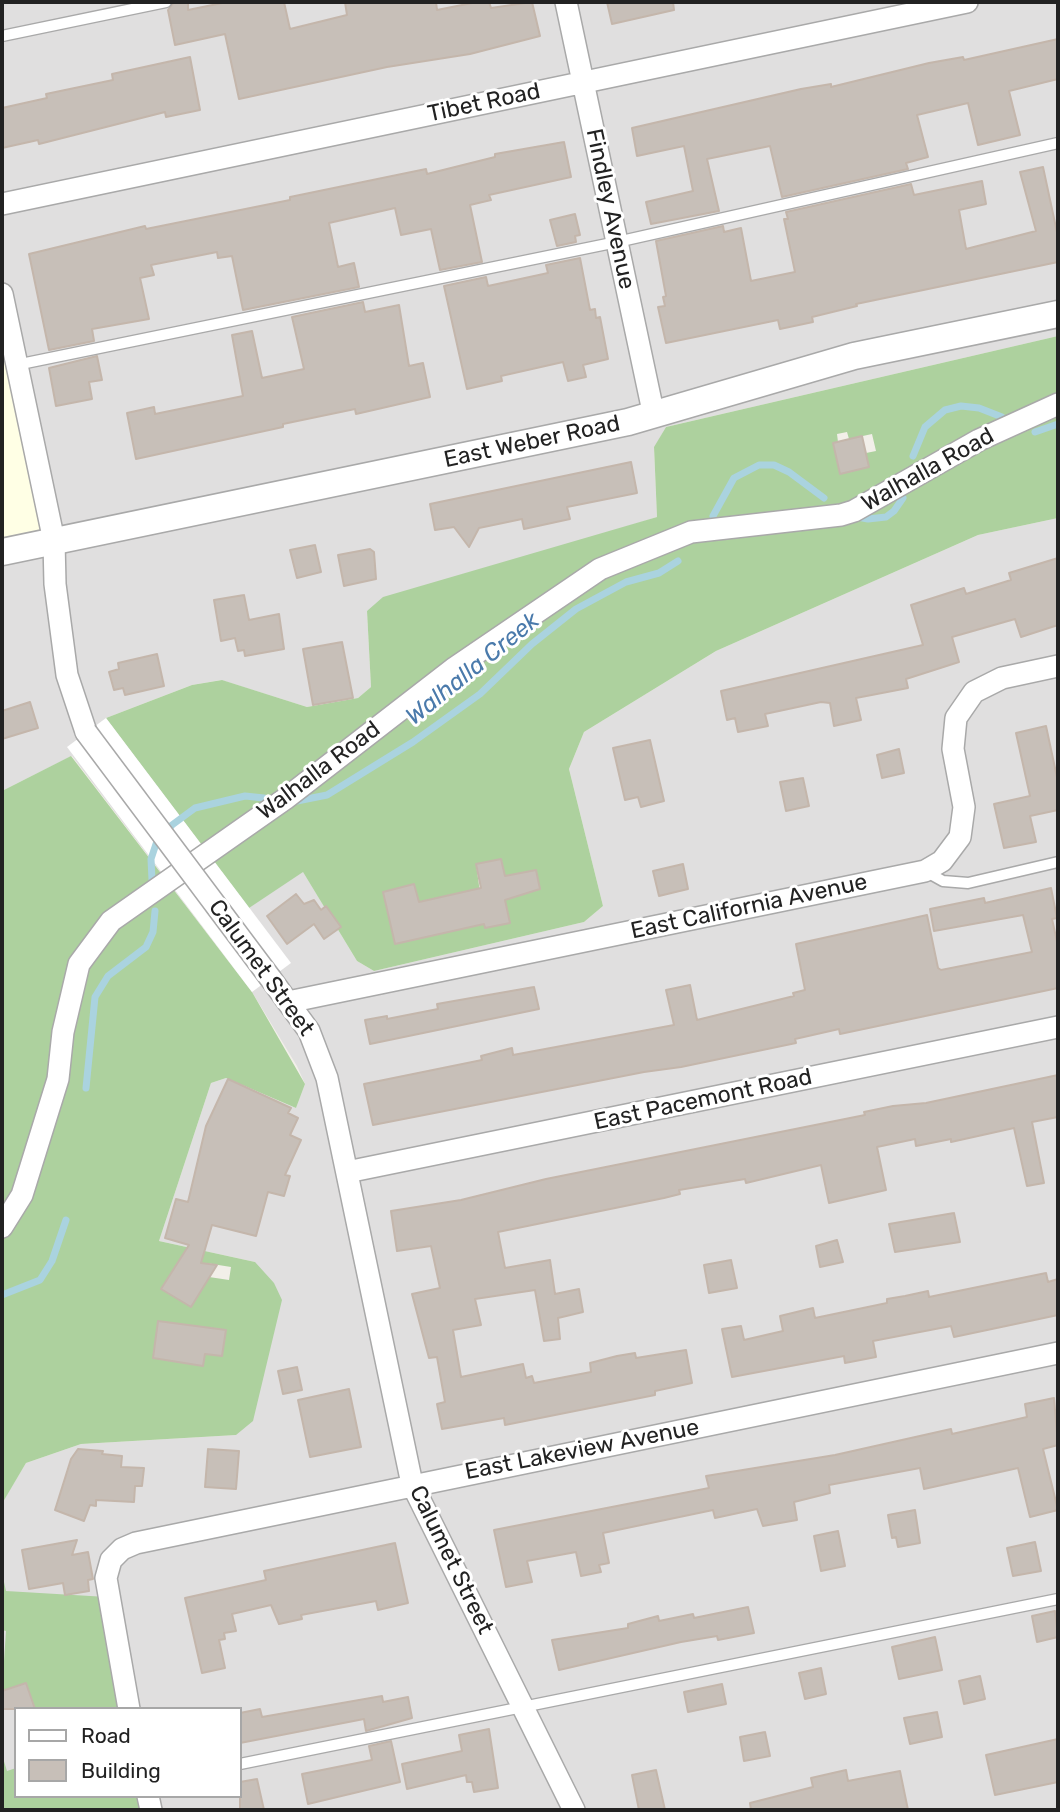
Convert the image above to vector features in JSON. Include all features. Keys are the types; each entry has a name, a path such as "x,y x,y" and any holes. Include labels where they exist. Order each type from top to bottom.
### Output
{"street":[{"name":"Findley Avenue","path":"566,2 654,416"},
{"name":"Tibet Road","path":"2,204 967,2"},
{"name":"Calumet Street","path":"2,294 54,541 55,584 66,665 86,732 309,1031 323,1062 412,1484 574,1810"},
{"name":"East Weber Road","path":"2,552 654,416 854,356 1058,314"},
{"name":"Walhalla Road","path":"2,1227 22,1195 58,1079 63,1032 79,964 111,921 285,799 453,669 600,569 691,532 841,515 854,511 979,440 1058,404"},
{"name":"East California Avenue","path":"288,1002 925,871 943,861 960,836 964,807 953,749 956,718 974,692 1002,678 1058,666"},
{"name":"East Pacemont Road","path":"347,1172 1058,1027"},
{"name":"East Lakeview Avenue","path":"129,1707 107,1597 106,1578 111,1560 122,1549 136,1543 1058,1353"}],"lane":[{"path":"2,36 166,2"},
{"path":"16,365 617,242 1058,143"},
{"path":"925,871 943,881 968,883 1058,862"},
{"path":"242,1764 1058,1599"}],"shaded area":[{"path":"2,2 1058,2 1058,336 666,427 654,448 657,517 367,611 371,687 358,698 307,707 221,680 192,685 106,718 285,842 357,961 374,971 584,922 603,906 569,769 584,732 716,651 978,535 1058,518 1058,1810 2,1810 2,1503 26,1463 81,1444 236,1435 255,1262 159,1241 211,1083 226,1078 296,1108 305,1084 252,992 72,756 2,791"},
{"path":"2,293 54,541 2,552"}],"green space":[{"path":"1058,336 1058,518 978,535 716,651 584,732 569,769 603,906 584,922 374,971 357,961 303,872 249,908 106,718 192,685 222,680 307,707 358,698 371,687 367,611 383,597 657,517 654,447 666,427","holes":["847,432 849,439 872,434 876,451 866,453 869,467 840,474 833,443 838,442 837,434","501,859 505,876 536,870 540,889 505,900 510,923 485,928 476,864","414,884 418,902 465,892 395,944 383,892"]},
{"path":"71,756 252,992 305,1084 296,1108 226,1078 211,1083 159,1241 255,1262 274,1283 282,1300 253,1421 236,1435 81,1444 26,1463 3,1502 2,1522 2,791","holes":["180,1260 204,1273 206,1263 231,1267 229,1280 209,1277 161,1289","158,1321 225,1330 205,1354 203,1365 153,1358"]},
{"path":"2,1573 6,1591 107,1597 129,1707 34,1707 26,1683 2,1691 6,1631 2,1630"},
{"path":"2,1755 7,1771 14,1769 14,1798 148,1798 151,1810 2,1810"}],"pier":[{"path":"106,718 291,963 252,992 67,747"}],"building":[{"path":"174,2 188,2 188,10 227,2 284,2 290,29 347,15 345,2 436,2 437,10 477,2 489,2 491,8 532,2 540,36 470,54 387,67 239,99 225,34 175,45 168,10"},
{"path":"607,2 673,2 674,10 612,24"},
{"path":"1058,39 1058,79 1009,91 1020,135 978,145 968,103 917,115 928,157 906,163 908,169 782,197 770,146 707,159 719,211 651,224 646,202 693,191 684,146 637,156 632,128 801,89 831,84 831,87 929,63 963,57 964,60"},
{"path":"190,57 200,110 166,117 165,112 39,144 38,140 2,148 2,108 47,98 46,94 113,80 112,74"},
{"path":"564,142 571,177 489,195 491,200 470,205 482,262 440,270 431,229 401,235 395,208 329,223 338,267 354,263 359,287 243,310 232,256 218,258 217,252 151,265 154,275 140,278 149,319 92,329 94,341 49,350 29,254 145,226 146,229 290,200 290,197 426,169 427,174 495,157 495,154"},
{"path":"1043,167 1058,237 1058,262 856,304 857,306 812,317 813,322 780,329 778,320 666,343 658,307 665,306 663,297 666,296 656,241 723,226 724,232 741,228 751,281 795,272 784,219 788,219 786,212 911,184 914,195 982,181 986,204 959,210 966,249 1036,231 1020,172"},
{"path":"575,214 580,235 575,236 576,242 557,246 550,220"},
{"path":"580,258 590,310 595,309 596,318 600,317 608,359 583,365 586,377 568,381 563,362 501,376 502,381 467,389 444,286 486,277 488,286 548,273 546,265"},
{"path":"363,302 365,312 399,305 409,366 423,363 430,397 356,414 355,409 283,424 283,427 136,459 127,413 154,407 155,414 243,396 232,335 252,331 262,378 304,369 292,317"},
{"path":"97,356 102,380 89,382 92,399 56,406 49,368"},
{"path":"862,436 869,467 840,474 833,443"},
{"path":"631,462 637,493 567,507 570,519 524,529 522,519 479,528 469,547 454,527 435,530 430,504"},
{"path":"315,545 321,572 297,578 290,550"},
{"path":"370,549 374,552 376,579 344,586 338,555"},
{"path":"1058,558 1058,625 1021,637 1015,619 952,637 959,662 906,679 908,688 856,698 861,720 834,726 830,703 821,702 765,714 768,726 738,732 735,718 727,720 721,691 923,645 911,605 964,588 966,594 1011,580 1009,573"},
{"path":"244,595 249,620 279,614 284,649 245,656 244,650 238,651 235,638 221,641 214,600"},
{"path":"342,642 353,698 313,705 303,649"},
{"path":"157,654 164,686 125,695 123,688 114,690 109,672 119,669 118,663"},
{"path":"30,702 38,728 2,739 2,711"},
{"path":"1046,726 1058,782 1058,810 1030,816 1036,842 1004,848 994,804 1030,796 1016,733"},
{"path":"650,740 664,801 641,807 638,797 625,800 613,748"},
{"path":"899,749 904,773 882,778 877,755"},
{"path":"803,778 809,806 786,811 780,782"},
{"path":"501,859 505,876 536,870 540,889 505,900 510,923 485,928 484,924 395,944 383,892 414,884 419,902 481,888 476,864"},
{"path":"683,864 688,889 659,896 653,871"},
{"path":"1051,888 1057,918 1052,919 1058,946 1058,988 840,1034 839,1029 795,1039 796,1043 681,1067 373,1125 364,1084 482,1060 481,1056 512,1048 513,1055 674,1025 666,990 690,985 697,1020 794,996 793,993 805,990 796,944 927,915 938,968 941,970 1032,952 1023,915 934,931 930,909 984,898 985,903"},
{"path":"296,894 304,904 314,900 321,910 326,906 341,927 324,939 314,924 287,944 267,916"},
{"path":"534,987 539,1009 370,1044 365,1020 387,1016 387,1019 438,1009 437,1004"},
{"path":"1058,1075 1058,1117 1032,1122 1044,1183 1027,1186 1014,1128 951,1142 951,1139 916,1146 915,1139 877,1147 886,1190 829,1203 821,1165 746,1183 745,1179 679,1190 680,1194 664,1198 498,1232 505,1268 550,1260 555,1294 579,1289 583,1312 558,1318 560,1339 544,1341 535,1290 475,1299 481,1325 453,1330 461,1377 523,1364 526,1378 532,1376 534,1383 591,1372 590,1363 617,1356 635,1353 636,1358 686,1350 692,1383 655,1391 655,1395 505,1425 504,1418 442,1429 437,1404 445,1402 437,1357 429,1358 412,1294 440,1288 431,1246 397,1251 391,1211 461,1200 546,1179 865,1115 864,1112 926,1103"},
{"path":"228,1079 291,1108 288,1113 298,1118 290,1135 301,1140 285,1175 290,1176 284,1196 268,1192 256,1236 212,1225 201,1263 217,1265 191,1307 161,1289 189,1245 165,1238 176,1199 188,1202 206,1126"},
{"path":"954,1213 960,1242 895,1252 889,1224"},
{"path":"837,1240 843,1262 820,1267 816,1246"},
{"path":"731,1260 737,1288 709,1293 704,1265"},
{"path":"1046,1273 1048,1282 1058,1279 1058,1315 954,1337 951,1326 873,1341 876,1357 845,1363 844,1356 732,1377 722,1329 741,1326 744,1340 783,1331 780,1316 813,1308 815,1318 887,1303 887,1299 928,1291 929,1297"},
{"path":"158,1321 226,1330 222,1356 205,1354 203,1366 153,1358"},
{"path":"297,1367 302,1390 283,1394 278,1371"},
{"path":"349,1389 361,1447 310,1457 298,1400"},
{"path":"1054,1398 1058,1445 1043,1449 1058,1510 1030,1517 1018,1468 924,1489 920,1468 829,1485 830,1493 794,1502 797,1520 763,1526 757,1509 715,1518 713,1510 603,1533 609,1563 599,1565 601,1572 581,1576 576,1552 527,1561 532,1582 506,1587 494,1530 709,1488 706,1476 835,1455 951,1429 952,1434 1027,1417 1025,1404"},
{"path":"78,1449 122,1456 121,1467 144,1468 142,1486 135,1486 134,1502 96,1500 96,1506 90,1505 84,1521 55,1510 71,1459"},
{"path":"208,1449 239,1451 236,1489 205,1487"},
{"path":"915,1510 920,1543 898,1547 896,1537 892,1538 888,1515"},
{"path":"838,1531 845,1566 821,1571 814,1536"},
{"path":"77,1540 72,1555 88,1552 93,1579 88,1580 89,1591 65,1595 63,1583 29,1589 22,1550"},
{"path":"1035,1542 1041,1571 1013,1576 1007,1548"},
{"path":"395,1543 408,1603 378,1610 376,1601 301,1615 302,1619 279,1624 271,1605 232,1614 236,1631 224,1633 225,1639 219,1640 225,1668 202,1673 185,1598 266,1580 264,1571"},
{"path":"748,1607 754,1633 718,1640 717,1636 681,1642 559,1670 552,1640 628,1628 628,1624 658,1616 659,1621 693,1614 694,1618"},
{"path":"1055,1611 1058,1637 1037,1642 1032,1616"},
{"path":"935,1637 942,1670 899,1679 892,1647"},
{"path":"821,1668 826,1694 805,1699 799,1673"},
{"path":"980,1676 985,1699 964,1704 959,1681"},
{"path":"26,1683 34,1707 2,1709 2,1691"},
{"path":"722,1684 726,1704 688,1712 684,1692"},
{"path":"382,1696 383,1702 408,1697 412,1718 366,1731 364,1719 242,1743 242,1713 260,1709 262,1717"},
{"path":"937,1712 942,1737 910,1744 904,1718"},
{"path":"489,1729 498,1788 474,1792 472,1782 467,1782 466,1775 407,1789 402,1764 462,1751 459,1735"},
{"path":"765,1732 770,1756 744,1761 740,1737"},
{"path":"1058,1739 1058,1782 995,1795 986,1755"},
{"path":"391,1741 400,1782 308,1804 302,1774 372,1760 369,1746"},
{"path":"656,1770 665,1810 639,1810 632,1775"},
{"path":"846,1770 848,1781 900,1771 908,1810 751,1810 750,1803 813,1787 811,1778"},
{"path":"257,1779 264,1810 240,1810 242,1782"}],"waterway":[{"path":"913,456 925,427 945,410 961,406 979,408 1002,417"},
{"name":"Walhalla Creek","path":"1035,432 1058,424"},
{"name":"Walhalla Creek","path":"713,516 734,478 759,465 774,465 789,472 824,498"},
{"path":"857,517 886,517 903,498"},
{"name":"Walhalla Creek","path":"292,802 327,795 413,742 480,694 532,644 576,609 626,582 659,573 678,561"},
{"name":"Walhalla Creek","path":"152,880 151,859 156,844 172,825 195,808 245,796 264,798"},
{"name":"Walhalla Creek","path":"86,1088 95,997 108,976 146,947 153,932 155,911"},
{"name":"Walhalla Creek","path":"2,1295 40,1280 52,1261 66,1220"}]}
